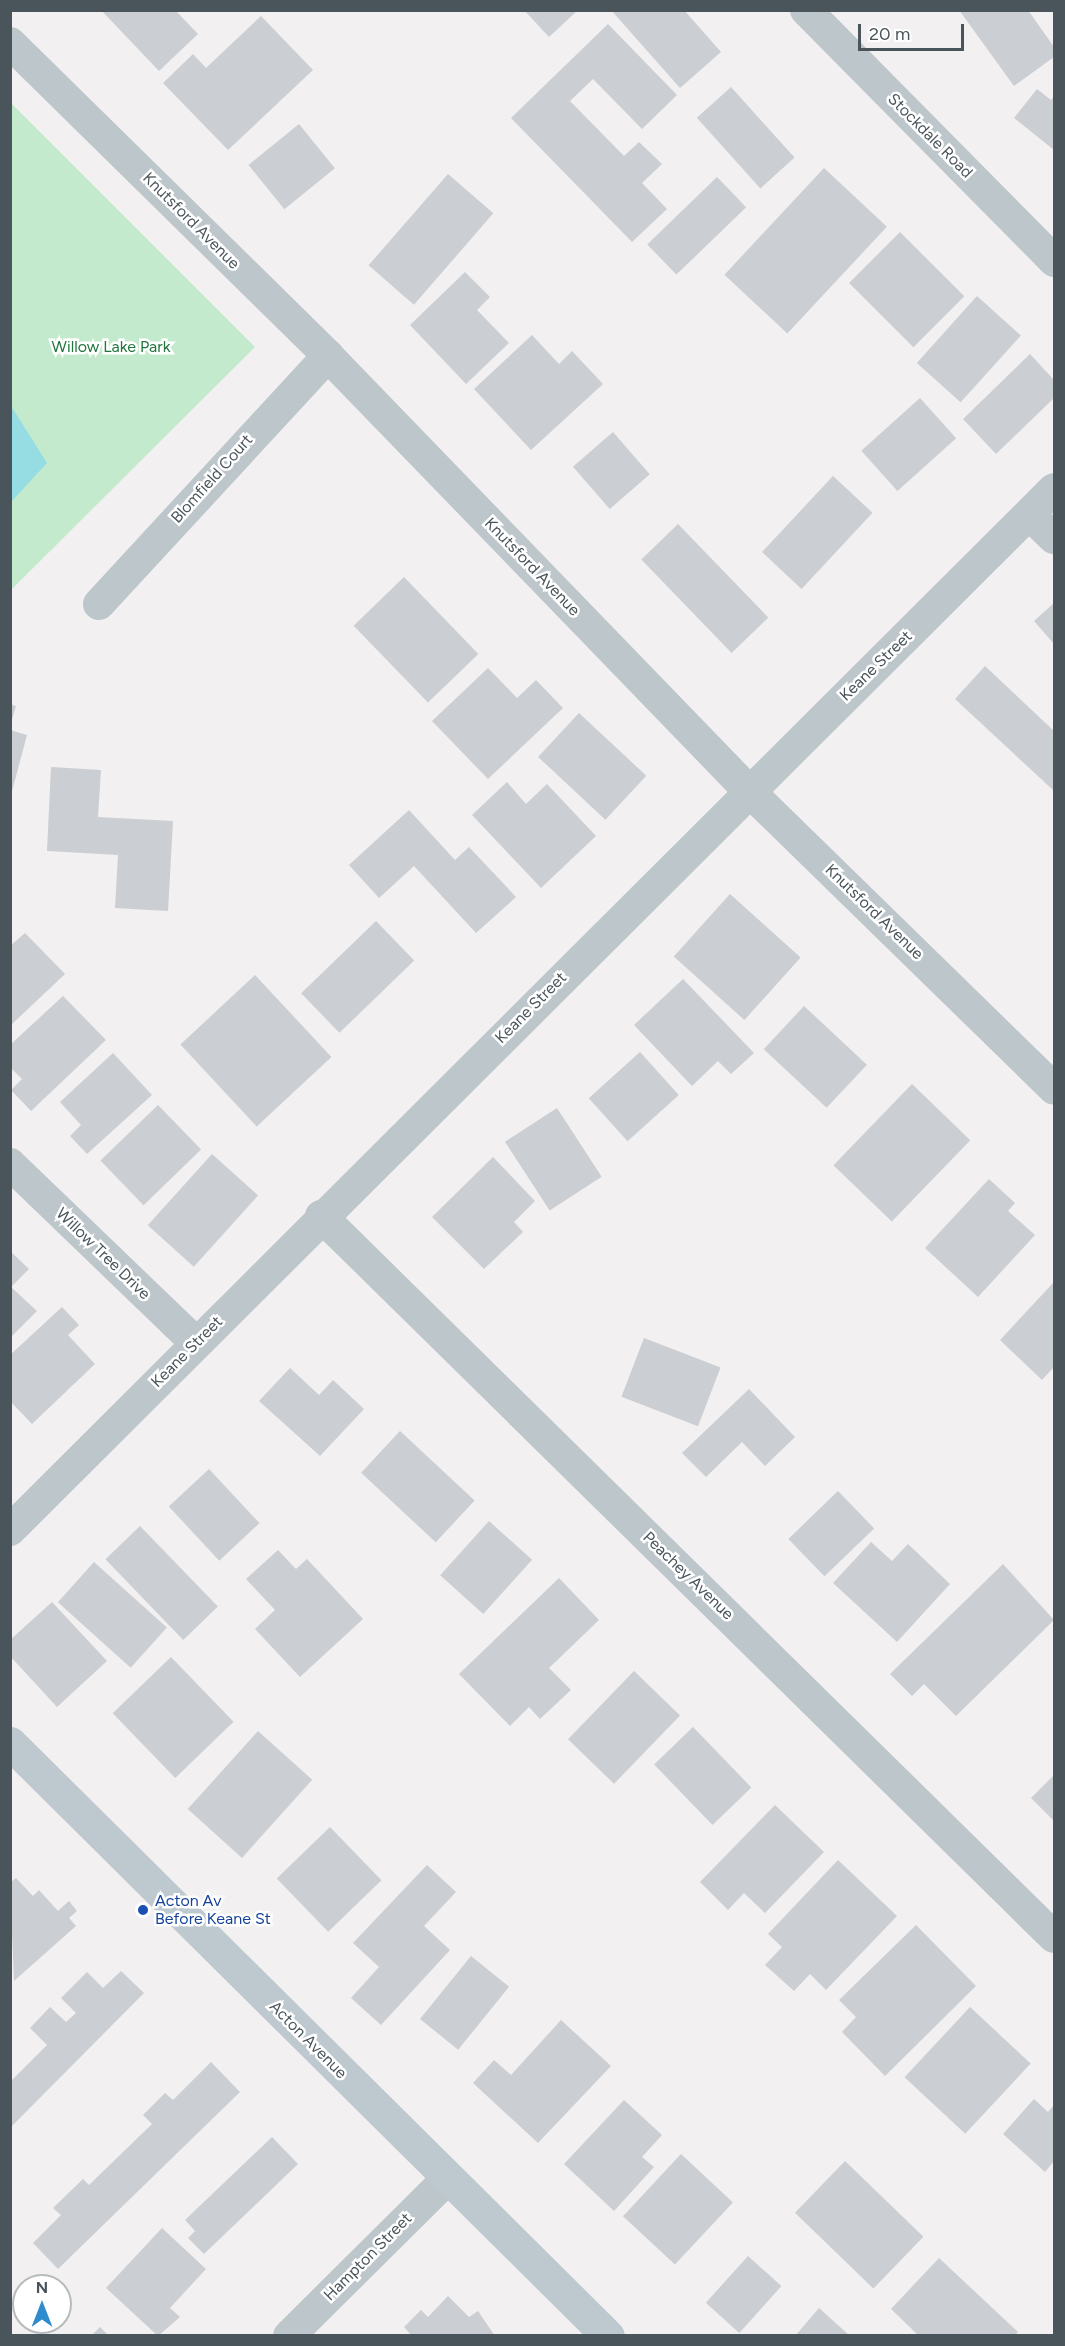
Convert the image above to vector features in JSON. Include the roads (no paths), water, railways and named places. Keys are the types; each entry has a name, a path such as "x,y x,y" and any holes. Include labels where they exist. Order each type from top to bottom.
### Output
{"street":[{"name":"Stockdale Road","path":"806,10 1054,261"},
{"name":"Knutsford Avenue","path":"10,43 328,356 749,790 1054,1089"},
{"name":"Blomfield Court","path":"99,604 328,356"},
{"name":"Keane Street","path":"10,1530 321,1216 1054,489"},
{"path":"1030,515 1054,538"},
{"name":"Willow Tree Drive","path":"10,1164 196,1343"},
{"name":"Peachey Avenue","path":"321,1216 1054,1937"},
{"name":"Acton Avenue","path":"10,1743 447,2179 608,2336"},
{"name":"Hampton Street","path":"289,2336 447,2179"}],"water":[{"path":"11,406 47,463 10,502"}],"place":[{"name":"Acton Av Before Keane St","path":"143,1910"}],"park label":[{"name":"Willow Lake Park","path":"111,347"}]}
